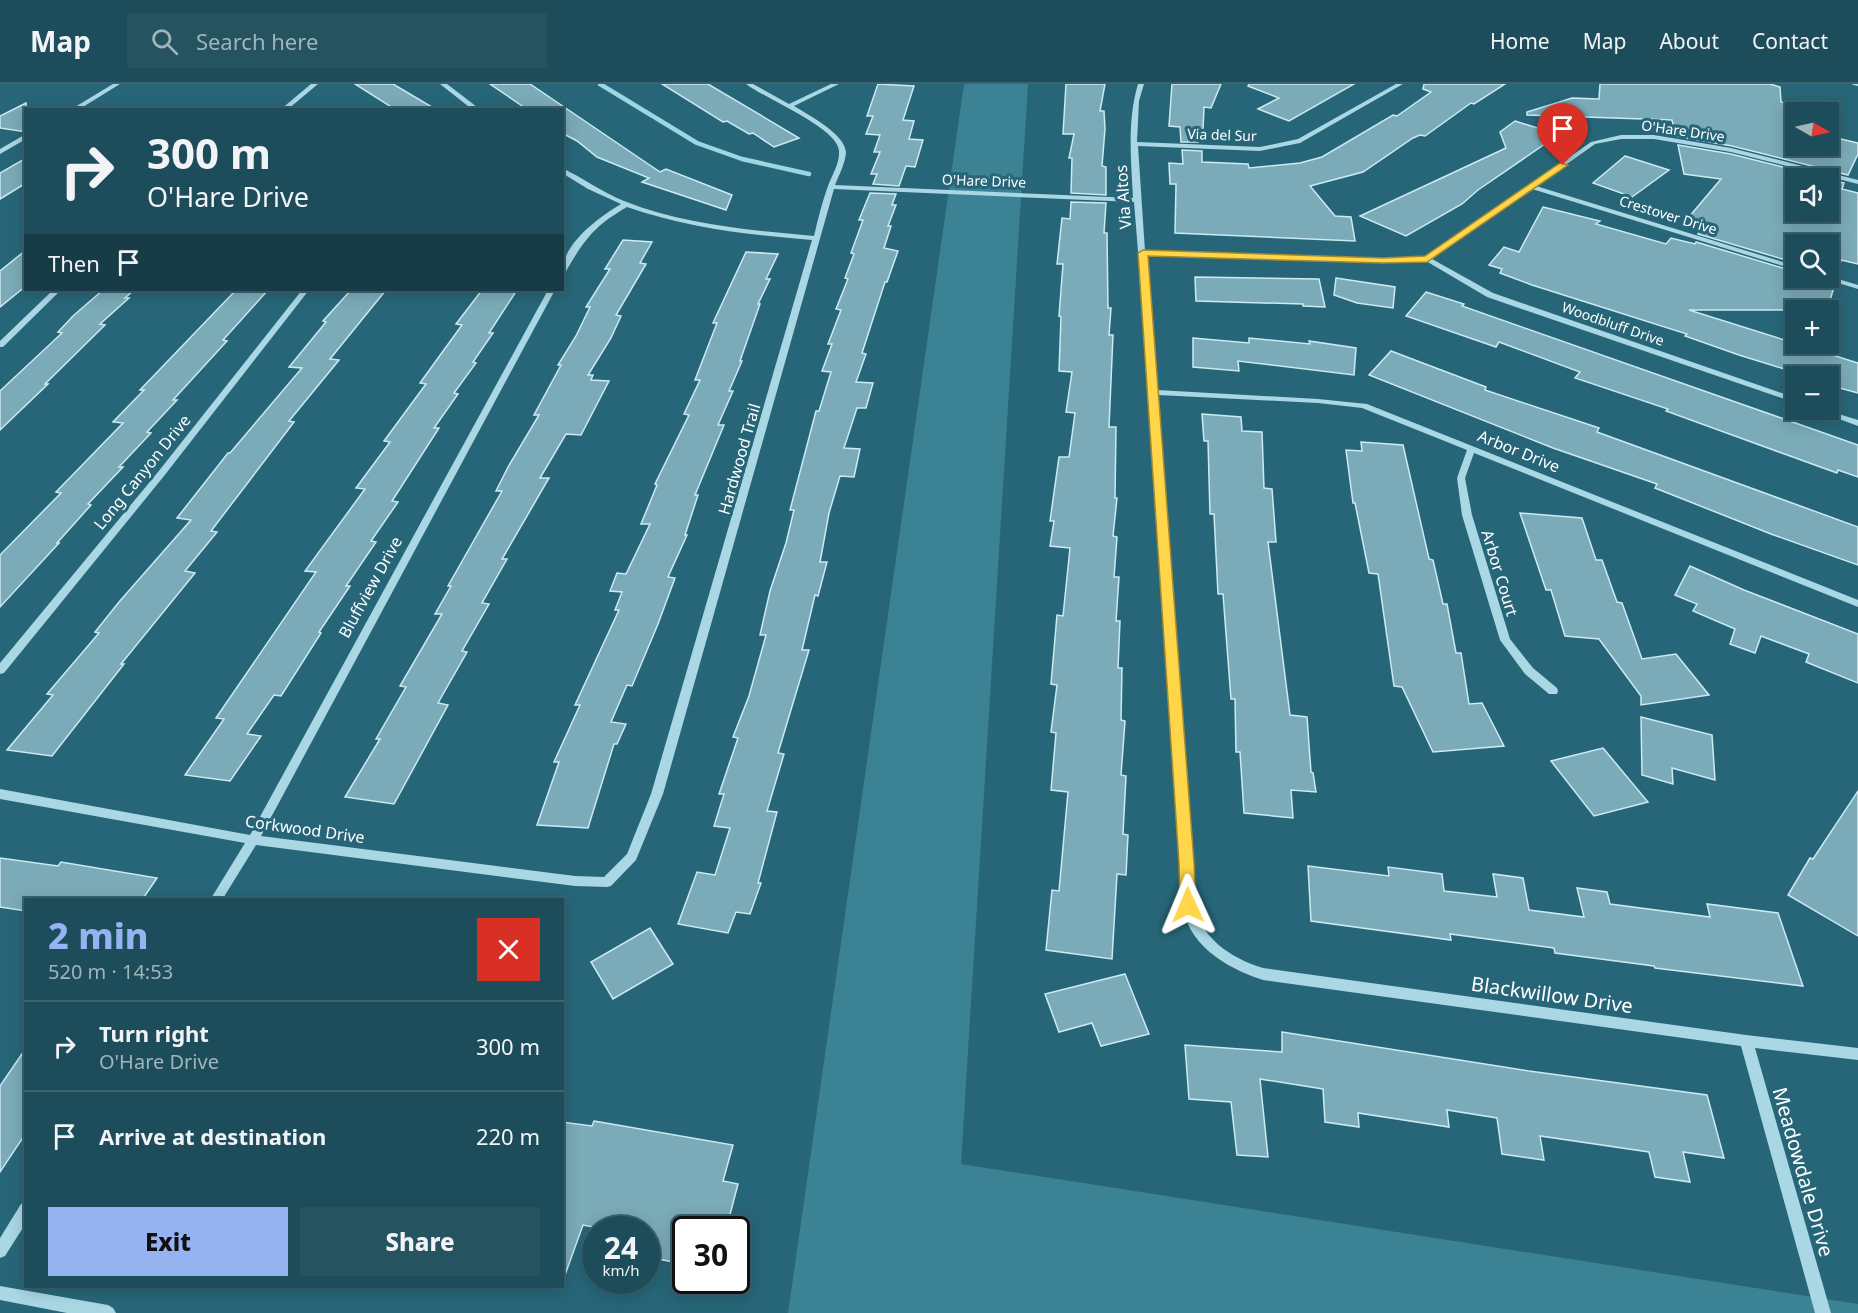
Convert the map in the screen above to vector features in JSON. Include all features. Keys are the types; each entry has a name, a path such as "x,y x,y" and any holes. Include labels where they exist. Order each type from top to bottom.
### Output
{"street":[{"path":"76,108 117,84"},
{"path":"286,108 315,84"},
{"path":"443,84 475,108"},
{"path":"749,84 789,106 836,84"},
{"name":"Via Altos","path":"1141,84 1135,106 1137,200 1154,392 1188,905 1198,932 1216,953 1241,968"},
{"name":"Via del Sur","path":"1135,144 1260,149 1300,141 1400,84"},
{"name":"Hardwood Trail","path":"607,882 632,857 657,794 842,155 842,145 832,134 789,106"},
{"name":"O'Hare Drive","path":"1427,259 1593,143 1621,136 1654,137 1731,150 1858,182"},
{"path":"0,152 24,137"},
{"path":"564,171 582,184 625,205 688,223 737,232 817,238"},
{"name":"O'Hare Drive","path":"831,187 1137,200"},
{"name":"Crestover Drive","path":"1533,187 1785,265"},
{"path":"564,268 585,233 600,218 625,205"},
{"path":"1143,253 1383,260 1427,259"},
{"name":"Woodbluff Drive","path":"1427,259 1490,295 1785,397"},
{"path":"1839,282 1858,287"},
{"path":"0,345 56,291"},
{"name":"Long Canyon Drive","path":"0,670 161,474 304,291"},
{"name":"Bluffview Drive","path":"217,898 253,840 551,291"},
{"name":"Arbor Drive","path":"1154,392 1318,401 1364,406 1858,604"},
{"path":"1839,417 1858,423"},
{"name":"Arbor Court","path":"1472,448 1461,478 1467,515 1505,640 1529,671 1553,691"},
{"name":"Corkwood Drive","path":"0,795 253,840 575,881 607,882"},
{"name":"Blackwillow Drive","path":"1241,968 1263,974 1746,1041 1858,1054"},
{"name":"Meadowdale Drive","path":"1746,1041 1823,1313"},
{"path":"0,1251 24,1212"},
{"path":"0,1293 108,1313"}],"shaded area":[{"path":"964,84 1028,84 961,1164 1858,1304 1858,1313 788,1313"}],"building":[{"path":"355,84 393,84 434,108 393,108"},
{"path":"490,84 530,84 660,172 666,169 732,195 726,210 642,182 649,178 597,157 564,134 564,108 525,108"},
{"path":"662,84 708,84 799,138 774,147 753,133 749,134 727,121 723,122"},
{"path":"878,84 914,86 903,120 914,121 909,139 923,140 915,167 906,166 899,186 873,184 877,174 871,174 880,152 874,152 880,135 866,134 873,116 867,116"},
{"path":"1066,84 1105,84 1100,111 1104,111 1102,166 1106,167 1106,195 1071,193 1072,158 1069,158 1074,134 1063,134"},
{"path":"1172,84 1221,84 1211,108 1204,107 1203,129 1198,142 1181,142 1180,127 1169,126"},
{"path":"1249,84 1354,84 1289,121 1258,109 1279,98 1248,86"},
{"path":"1424,84 1505,84 1474,104 1471,103 1425,136 1420,135 1413,138 1363,172 1310,186 1335,216 1351,217 1355,241 1175,233 1176,184 1170,184 1169,163 1183,164 1182,150 1202,151 1202,162 1248,164 1249,168 1300,163 1322,157 1393,115 1397,116 1431,92 1423,89"},
{"path":"1600,84 1770,84 1780,87 1781,102 1785,103 1785,156 1839,156 1839,139 1858,143 1858,154 1848,175 1839,173 1839,168 1820,168 1732,146 1676,136 1672,120 1527,115 1527,112 1572,98 1599,99"},
{"path":"26,103 24,132 0,128 0,116"},
{"path":"1515,121 1544,130 1549,128 1558,135 1478,190 1462,204 1406,236 1360,216 1506,148 1500,132"},
{"path":"1678,145 1731,154 1787,168 1785,168 1785,222 1839,222 1839,182 1844,183 1842,189 1858,193 1858,264 1841,260 1839,268 1839,234 1785,234 1785,260 1698,234 1702,222 1689,217 1721,179 1684,174"},
{"path":"1625,156 1669,170 1632,197 1593,183"},
{"path":"24,159 24,184 0,199 0,173"},
{"path":"870,193 896,194 892,205 896,205 888,226 891,226 884,248 898,251 887,282 885,282 862,353 866,354 856,382 873,383 866,408 857,408 844,448 860,449 854,477 840,476 829,513 820,562 827,562 818,596 815,595 802,650 809,650 778,753 784,754 767,811 777,812 758,883 761,883 750,914 736,912 728,933 678,924 697,872 715,875 730,828 714,826 724,794 719,794 738,738 733,737 749,696 766,635 760,635 770,591 794,510 790,510 816,411 819,411 831,372 822,371 832,344 828,344 841,310 836,309 848,279 845,278 854,254 851,253 863,220 859,220"},
{"path":"1071,202 1106,203 1104,233 1107,233 1108,308 1111,308 1109,335 1113,335 1109,427 1116,427 1115,498 1117,498 1113,536 1117,537 1114,577 1119,577 1116,621 1120,621 1118,668 1122,668 1121,720 1125,721 1121,775 1126,776 1123,834 1128,835 1126,875 1117,874 1112,959 1046,950 1052,890 1059,891 1068,792 1051,790 1056,733 1051,732 1057,685 1051,684 1057,615 1063,616 1070,548 1050,546 1054,521 1050,521 1059,457 1069,457 1075,413 1066,412 1072,372 1059,371 1061,317 1059,316 1063,264 1057,264 1062,218 1070,219"},
{"path":"1543,207 1600,221 1596,224 1666,244 1671,238 1695,244 1696,242 1785,269 1785,288 1834,288 1830,300 1785,300 1785,310 1689,310 1785,340 1785,354 1829,354 1858,363 1858,393 1839,388 1839,366 1785,366 1785,369 1685,336 1687,334 1532,285 1500,273 1502,269 1489,265 1504,247 1519,252"},
{"path":"623,240 652,242 640,263 646,264 616,315 621,316 611,338 588,375 593,375 591,380 609,381 581,435 566,434 540,478 549,478 502,559 507,559 482,603 489,604 462,651 467,652 438,703 448,705 394,804 345,797 380,739 376,739 406,687 400,686 442,614 435,614 451,586 448,586 502,491 496,491 539,415 534,415 590,307 586,307 610,269 605,269"},
{"path":"24,252 24,288 0,307 0,271"},
{"path":"746,252 778,254 766,279 770,279 758,304 760,304 740,361 742,361 729,391 733,391 718,425 724,425 695,495 698,495 685,535 687,535 668,577 675,578 632,686 627,685 611,722 626,724 617,744 614,744 588,828 537,825 559,762 554,762 580,705 575,705 619,610 615,610 622,592 610,591 617,573 626,574 650,524 641,524 657,485 655,484 689,415 684,414 700,380 695,380 717,323 713,323"},
{"path":"1195,277 1319,279 1325,307 1303,306 1303,304 1196,301"},
{"path":"1336,278 1395,287 1393,308 1357,303 1334,295"},
{"path":"102,291 133,291 125,298 129,298 100,324 105,325 0,430 0,391 62,333 58,332"},
{"path":"235,291 267,291 223,340 227,341 173,400 177,400 147,432 151,433 88,504 91,505 57,543 59,543 0,607 0,555 61,493 56,492 123,423 113,422 144,390 140,390"},
{"path":"350,291 385,291 330,359 339,360 289,421 294,422 211,531 217,532 185,571 195,573 121,664 124,664 52,756 7,750 53,695 47,694 99,633 95,632 119,602 191,520 177,518 228,453 302,368 289,367 326,322 323,321"},
{"path":"481,291 516,291 489,333 493,333 473,362 476,363 454,393 458,394 434,428 439,428 392,501 398,502 371,541 376,542 346,586 350,586 319,632 321,633 281,696 274,695 247,734 261,736 230,781 185,775 224,719 216,718 316,572 305,571 365,489 356,488 390,442 384,441 426,384 420,383 462,325 456,324"},
{"path":"1426,292 1464,304 1462,306 1858,445 1858,477 1838,470 1837,473 1666,411 1668,409 1575,378 1580,372 1499,342 1496,347 1406,316"},
{"path":"1193,338 1249,343 1249,338 1310,344 1309,341 1356,348 1354,375 1238,361 1239,371 1193,367"},
{"path":"1391,351 1486,387 1485,390 1599,428 1597,432 1858,527 1858,565 1771,534 1655,488 1657,484 1553,448 1369,375"},
{"path":"1202,414 1241,417 1242,431 1262,432 1264,488 1272,489 1276,542 1268,542 1290,715 1307,717 1311,772 1316,792 1291,790 1293,818 1244,813 1240,752 1236,752 1235,699 1231,699 1223,594 1218,594 1214,514 1210,514 1208,441 1204,441"},
{"path":"1361,442 1403,445 1429,559 1433,560 1443,604 1447,604 1456,653 1461,653 1469,704 1482,703 1504,746 1433,752 1402,687 1394,686 1378,574 1369,573 1355,503 1353,503 1346,450 1362,451"},
{"path":"1520,513 1582,518 1596,560 1602,560 1617,602 1622,603 1642,659 1676,654 1709,695 1641,705 1641,696 1599,639 1565,636 1551,590 1546,590"},
{"path":"1690,566 1744,590 1858,634 1858,683 1806,662 1809,654 1761,636 1755,653 1730,644 1735,629 1693,611 1697,604 1675,595"},
{"path":"1641,717 1712,735 1715,780 1672,768 1673,784 1642,775"},
{"path":"1603,748 1648,802 1594,816 1551,761"},
{"path":"1858,791 1858,936 1788,895 1810,858 1813,859"},
{"path":"0,858 58,866 61,862 157,878 143,898 24,898 24,911 0,907"},
{"path":"1308,866 1389,876 1388,867 1442,874 1444,891 1497,897 1493,874 1523,878 1529,910 1584,917 1577,888 1607,892 1610,904 1710,917 1707,904 1778,913 1803,986 1655,968 1654,966 1555,953 1554,948 1450,934 1451,940 1311,921"},
{"path":"650,928 673,964 613,999 591,962"},
{"path":"1125,974 1149,1034 1101,1046 1092,1023 1059,1032 1045,994"},
{"path":"1282,1032 1529,1071 1707,1095 1724,1158 1683,1152 1690,1182 1655,1177 1649,1152 1540,1136 1544,1160 1502,1154 1497,1118 1447,1110 1449,1127 1358,1113 1359,1127 1325,1122 1323,1089 1260,1079 1268,1157 1237,1155 1231,1102 1189,1099 1185,1045 1282,1052"},
{"path":"24,1051 24,1136 0,1172 0,1086"},
{"path":"594,1121 733,1145 723,1181 738,1184 730,1216 672,1216 672,1262 660,1259 660,1216 582,1216 582,1228 564,1275 564,1122 592,1126"}],"waterway":[{"path":"600,84 697,143 742,159 809,174"}],"route":[{"path":"1188,905 1187,863 1143,253 1383,260 1427,259 1563,165"}]}
